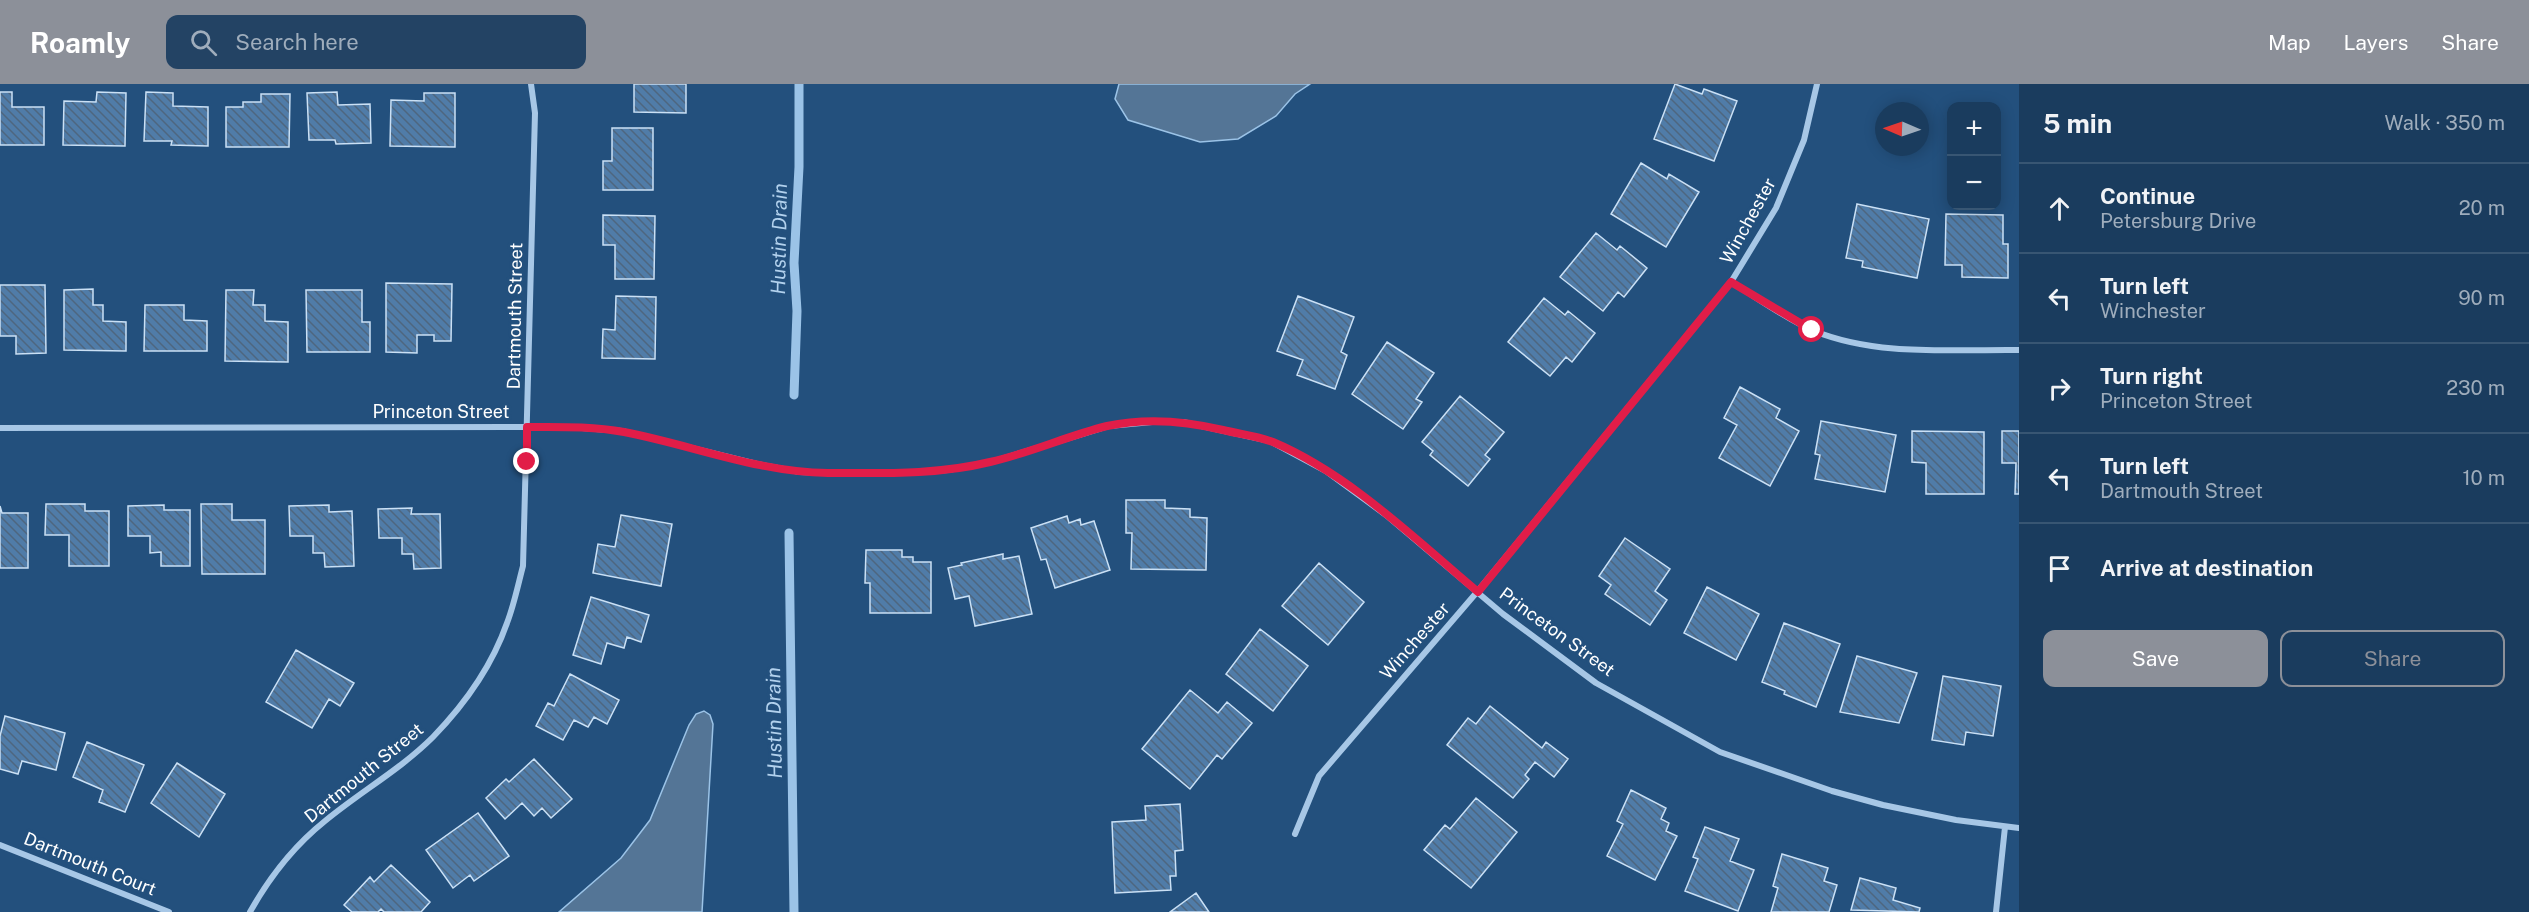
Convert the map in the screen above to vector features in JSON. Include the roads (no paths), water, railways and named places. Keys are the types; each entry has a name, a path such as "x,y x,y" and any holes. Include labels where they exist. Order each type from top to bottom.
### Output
{"street":[{"name":"Dartmouth Street","path":"250,912 293,852 324,822 432,738 460,707 484,672 507,624 523,566 535,114 531,84"},
{"name":"Winchester","path":"1295,834 1319,776 1478,592 1731,282 1776,208 1804,140 1817,84"},
{"path":"1731,282 1812,330 1850,343 1892,349 2019,350"},
{"name":"Princeton Street","path":"0,428 527,427 622,431 703,452 800,472 890,473 948,470 991,462 1108,426 1183,422 1212,427 1270,441 1326,471 1386,515 1478,592 1596,683 1720,752 1832,791 1883,805 1956,820 2019,828"},
{"path":"1996,912 2005,827"},
{"name":"Dartmouth Court","path":"0,845 169,912"}],"water":[{"path":"1119,84 1310,84 1295,94 1276,116 1238,139 1200,142 1128,120 1115,99"},
{"path":"704,711 710,715 713,724 702,912 559,912 621,858 650,820 689,725 696,714"}],"waterway":[{"name":"Hustin Drain","path":"794,395 797,311 794,263 799,167 799,84"},
{"name":"Hustin Drain","path":"789,533 794,912"}]}
